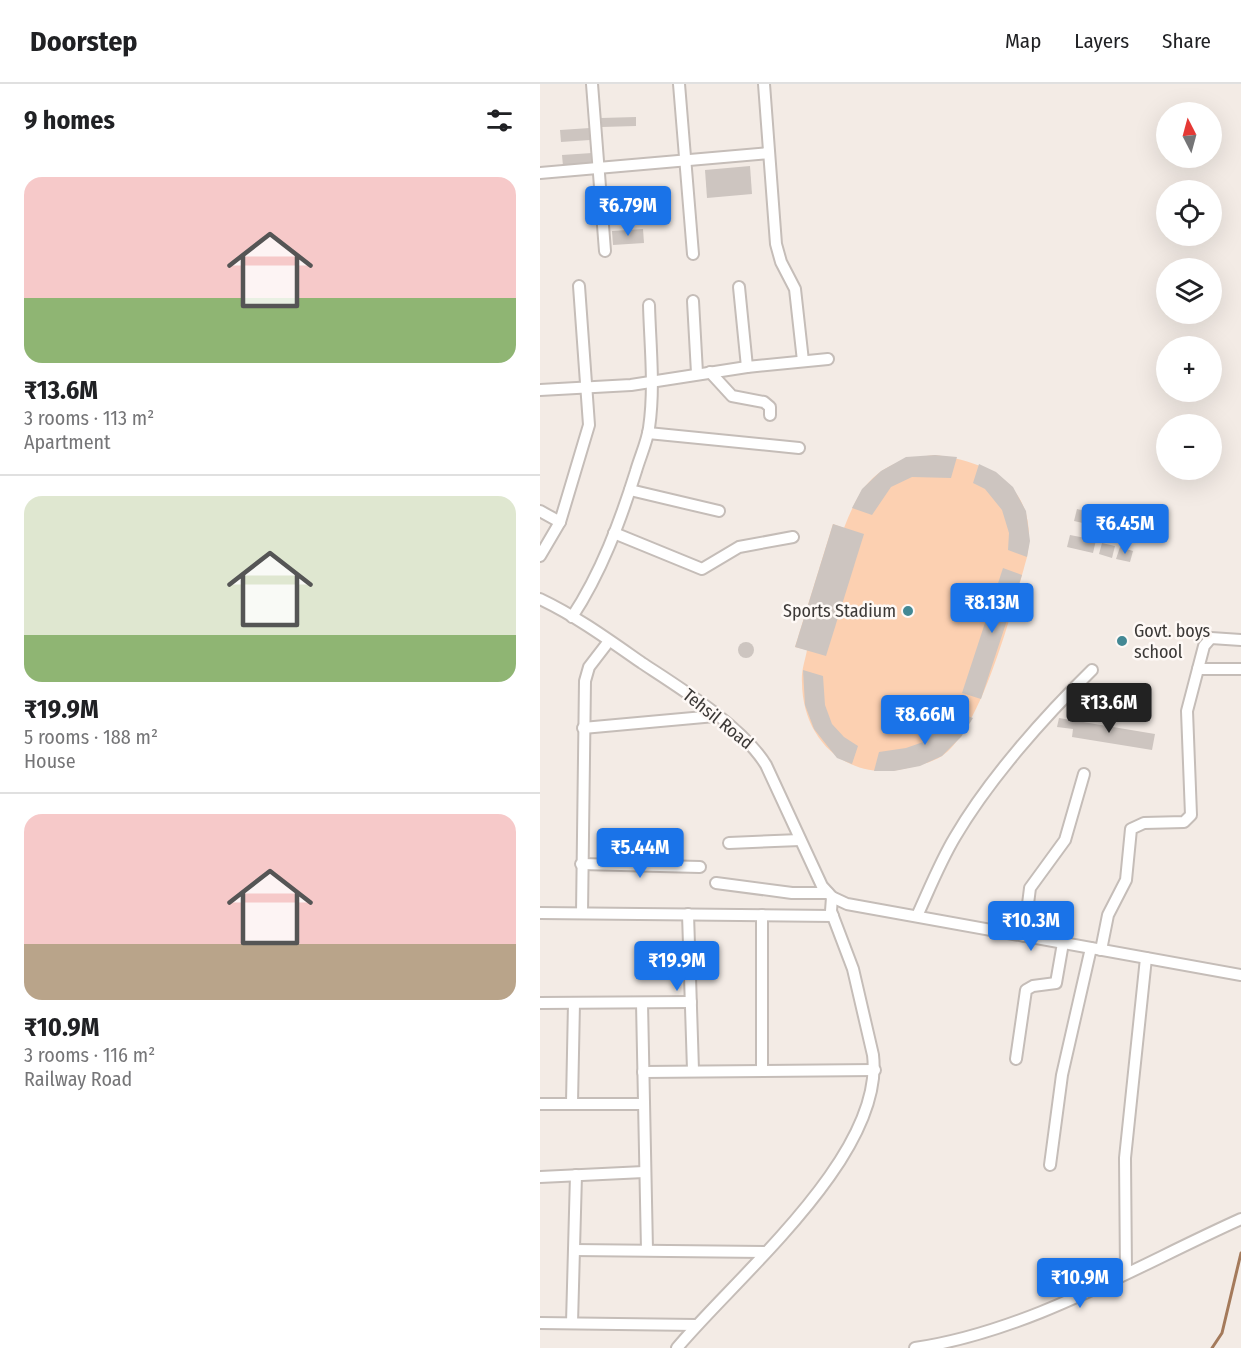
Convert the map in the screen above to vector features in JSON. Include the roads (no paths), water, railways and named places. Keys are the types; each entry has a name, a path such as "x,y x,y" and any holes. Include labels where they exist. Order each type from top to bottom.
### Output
{"street":[{"path":"592,84 605,250"},
{"path":"678,84 693,254"},
{"path":"764,84 778,255 795,289 803,361"},
{"path":"540,173 769,153"},
{"path":"540,556 560,522 587,436 590,411 579,286"},
{"path":"739,286 747,367"},
{"path":"693,301 697,374"},
{"path":"572,617 595,579 630,490 648,433 652,380 649,305"},
{"path":"540,390 632,385 652,380 747,367 828,360"},
{"path":"710,372 732,396 764,402 770,407 771,415"},
{"path":"648,433 799,448"},
{"path":"630,490 719,511"},
{"path":"540,511 560,522"},
{"path":"614,532 702,568 739,547 793,537"},
{"name":"Tehsil Road","path":"540,599 609,640 715,716 759,754 822,886 830,895"},
{"path":"1050,1165 1062,1075 1096,949 1108,915 1126,880 1131,829 1144,823 1184,822 1191,815 1187,711 1198,669 1207,641 1217,637 1241,640"},
{"path":"582,913 583,728 586,674 609,640"},
{"path":"1198,669 1241,669"},
{"path":"917,916 953,840 981,798 1057,705 1092,670"},
{"path":"583,728 715,716"},
{"path":"1024,936 1030,888 1065,840 1084,774"},
{"path":"729,843 800,840"},
{"path":"582,864 700,867"},
{"path":"716,883 792,893 830,895 847,904 1241,975"},
{"path":"677,1348 818,1192 846,1154 864,1118 875,1070 855,978 833,916 830,895"},
{"path":"540,913 833,916"},
{"path":"688,914 693,1070"},
{"path":"762,915 762,1071"},
{"path":"1016,1059 1026,990 1032,986 1056,983 1063,943"},
{"path":"1126,1272 1125,1158 1146,958"},
{"path":"540,1003 691,1002"},
{"path":"572,1103 574,1003"},
{"path":"642,1003 646,1250"},
{"path":"643,1072 875,1070"},
{"path":"540,1104 644,1104"},
{"path":"540,1177 644,1172"},
{"path":"572,1323 576,1175"},
{"path":"915,1348 934,1347 972,1336 1040,1311 1241,1219"},
{"path":"574,1250 765,1252"},
{"path":"540,1323 696,1325"}],"waterway":[{"path":"1212,1348 1222,1333 1241,1253"}],"place":[{"name":"Sports Stadium","path":"908,611"},
{"name":"Govt. boys school","path":"1122,641"}]}
